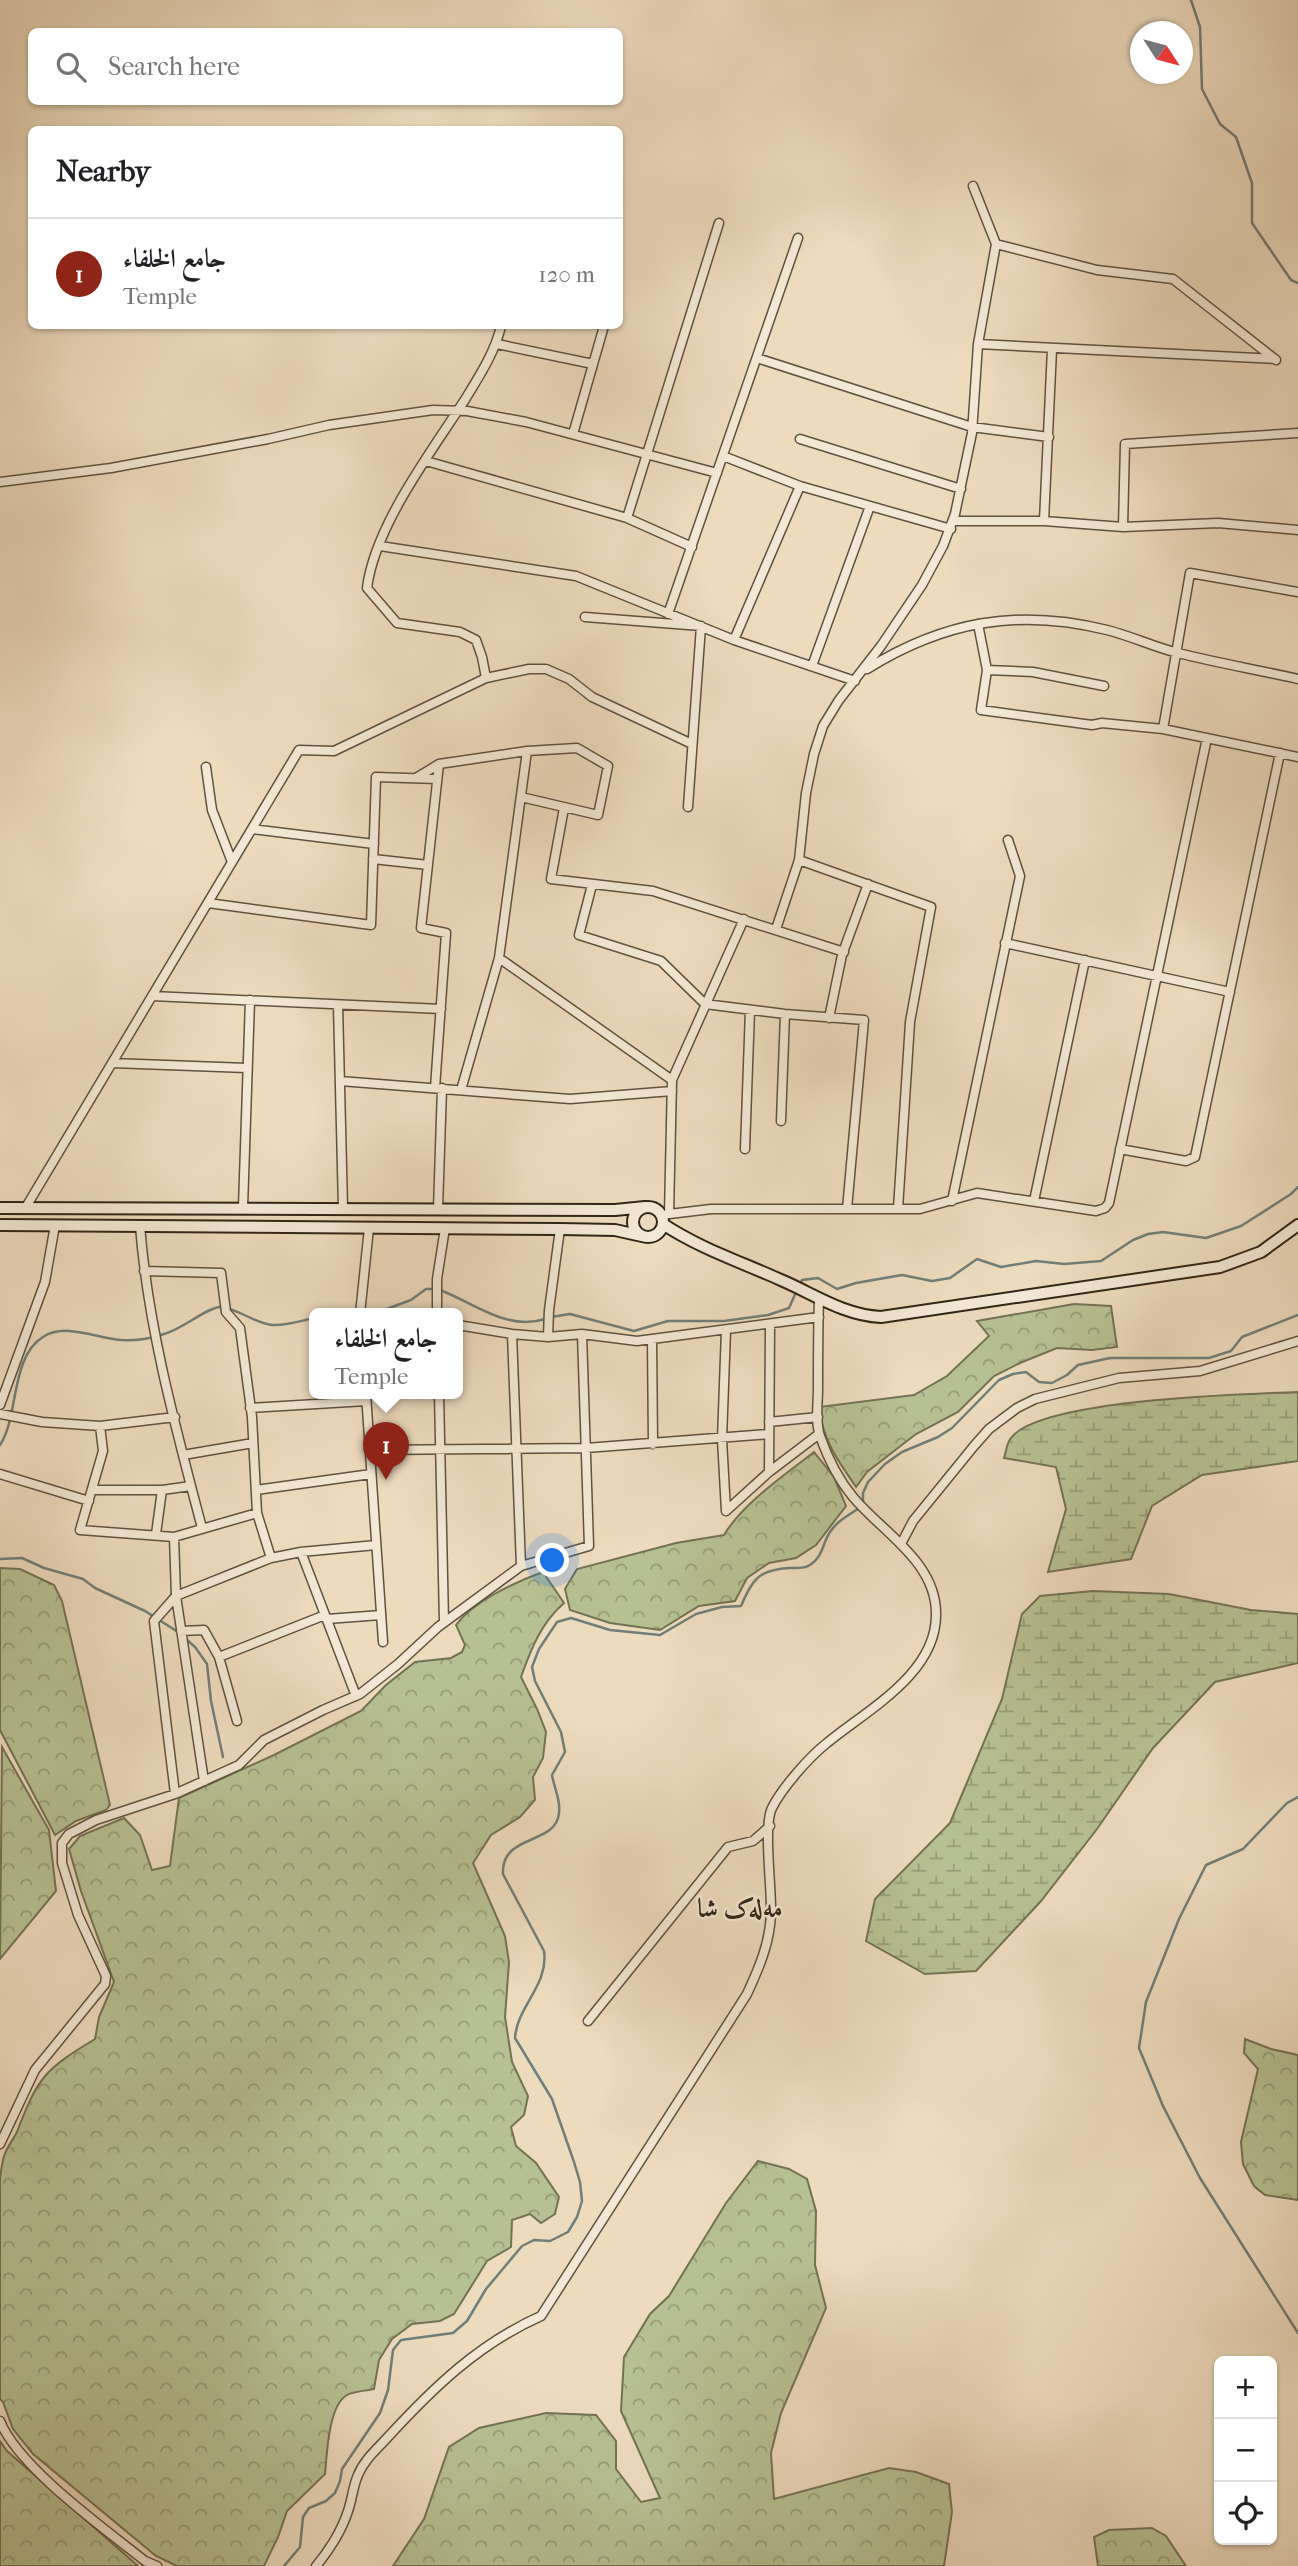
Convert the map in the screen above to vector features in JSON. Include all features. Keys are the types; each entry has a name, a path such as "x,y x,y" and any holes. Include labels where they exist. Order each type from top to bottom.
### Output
{"main road":[{"path":"170,1226 174,1215 172,1207"},
{"path":"194,1226 192,1214 195,1207"},
{"path":"645,1207 637,1212 633,1220 635,1230 646,1237 659,1233 665,1218"},
{"path":"0,1208 654,1208 695,1242 861,1315 891,1317 1220,1267 1261,1252 1298,1226"},
{"path":"0,1225 615,1230 646,1237 695,1242"}],"street":[{"path":"776,929 799,860 806,793 818,740 829,715 922,585 952,525 972,427 978,344 996,244 972,186"},
{"path":"627,518 719,223"},
{"path":"668,614 798,238"},
{"path":"978,344 1276,359 1173,279 1097,270 996,244"},
{"path":"486,678 476,640 469,635 397,623 367,588 390,519 497,344 500,329"},
{"path":"573,434 603,329"},
{"path":"497,344 593,365"},
{"path":"1044,522 1052,349"},
{"path":"757,358 972,427 1049,437"},
{"path":"0,482 111,468 329,425 433,410 526,422 717,473"},
{"path":"1123,527 1125,444 1298,433"},
{"path":"800,439 961,489"},
{"path":"723,456 800,486 952,525 1044,522 1123,527 1218,523 1298,530"},
{"path":"426,461 627,518 692,547"},
{"path":"734,640 800,486"},
{"path":"812,666 870,506"},
{"path":"380,546 576,576 734,640 855,681"},
{"path":"1163,729 1190,573 1298,592"},
{"path":"585,617 701,626"},
{"path":"861,672 912,645 949,631 1017,618 1107,630 1176,653 1298,679"},
{"path":"978,624 987,670 981,710 1092,725 1102,723 1163,729 1298,757"},
{"path":"688,807 701,626"},
{"path":"26,1207 299,750 334,751 486,678 529,669 547,669 569,679 592,697 692,744"},
{"path":"987,670 1033,672 1104,686"},
{"path":"744,919 673,1080 665,1218 711,1209 931,1207 977,1193 1096,1211 1105,1208 1109,1203 1207,738"},
{"path":"416,778 439,764 527,751 577,748 608,766 598,815 521,797"},
{"path":"461,1090 499,957 527,751"},
{"path":"1120,1149 1186,1161 1195,1157 1280,753"},
{"path":"438,1209 441,1009 446,933 421,928 439,764"},
{"path":"206,767 212,810 232,862"},
{"path":"208,903 370,926 376,777 437,779"},
{"path":"564,808 551,880 653,891 844,952"},
{"path":"252,829 374,844"},
{"path":"952,1201 1020,876 1008,840"},
{"path":"373,859 428,865"},
{"path":"799,860 931,907 910,1022 898,1209"},
{"path":"829,1018 844,952 869,884"},
{"path":"592,885 579,935 661,961 705,1004 864,1020 847,1209"},
{"path":"1005,943 1230,992"},
{"path":"499,957 673,1080"},
{"path":"1034,1201 1085,960"},
{"path":"152,996 441,1009"},
{"path":"243,1208 250,1000"},
{"path":"338,1005 343,1208"},
{"path":"745,1149 750,1010"},
{"path":"781,1121 785,1014"},
{"path":"112,1063 247,1068"},
{"path":"340,1081 570,1099 672,1091"},
{"path":"55,1225 45,1282 28,1333 16,1357 1,1411 15,1417 43,1422 100,1426 175,1417"},
{"path":"140,1226 144,1271 156,1342 202,1528"},
{"path":"360,1308 369,1228"},
{"path":"437,1308 437,1285 445,1228"},
{"path":"548,1337 560,1229"},
{"path":"144,1271 221,1273 226,1312 240,1328 250,1408 257,1513 271,1558"},
{"path":"316,2566 347,2515 358,2475 366,2461 423,2399 458,2366 518,2326 541,2316 747,1994 766,1949 771,1915 771,1810 817,1753 913,1673 934,1632 937,1614 929,1584 918,1565 853,1496 819,1434 819,1317 815,1296"},
{"path":"463,1326 512,1334 548,1337 582,1334 637,1341 819,1317"},
{"path":"769,1472 770,1324"},
{"path":"726,1329 722,1439 726,1511 769,1472 819,1434"},
{"path":"512,1334 521,1566"},
{"path":"0,2144 35,2070 105,1984 106,1976 78,1915 62,1863 62,1843 69,1834 96,1820 175,1794 239,1765 264,1740 356,1696 398,1664 444,1622 521,1566 589,1546 582,1334"},
{"path":"652,1339 653,1444"},
{"path":"901,1544 913,1521 974,1446 989,1429 1017,1408 1035,1399 1119,1378 1200,1371 1298,1341"},
{"path":"250,1408 354,1399"},
{"path":"366,1399 383,1642"},
{"path":"439,1399 444,1622"},
{"path":"769,1422 818,1417"},
{"path":"100,1426 103,1451 80,1530 174,1537 257,1513"},
{"path":"369,1450 586,1448 769,1434"},
{"path":"183,1455 253,1443"},
{"path":"0,1474 89,1501"},
{"path":"256,1490 371,1474"},
{"path":"92,1490 162,1490 191,1486"},
{"path":"156,1534 162,1490"},
{"path":"174,1537 176,1596 204,1781"},
{"path":"175,1794 154,1621 161,1611 176,1596 271,1558 301,1552 376,1545"},
{"path":"301,1552 356,1696"},
{"path":"219,1657 326,1617 381,1615"},
{"path":"181,1631 204,1630 219,1657 237,1721"},
{"path":"588,2021 728,1847 753,1841 770,1826"},
{"path":"0,2421 6,2435 17,2449 74,2504 145,2561 157,2566"}],"green space":[{"path":"1074,1304 1111,1306 1117,1347 1092,1350 1057,1348 994,1376 958,1412 916,1434 867,1472 856,1487 827,1440 819,1407 914,1395 947,1376 989,1336 977,1321"},
{"path":"1298,1392 1298,1461 1202,1475 1152,1506 1131,1559 1048,1572 1066,1509 1056,1467 1004,1458 1011,1438 1030,1425 1101,1407 1192,1397"},
{"path":"814,1452 834,1477 846,1506 816,1545 796,1558 769,1563 747,1578 735,1601 699,1606 660,1630 610,1623 570,1610 565,1589 577,1569 676,1543 724,1535 753,1501"},
{"path":"0,1568 20,1569 54,1585 62,1601 110,1805 106,1810 76,1821 55,1835 0,1730"},
{"path":"543,1572 564,1603 543,1628 521,1677 546,1732 543,1758 533,1777 535,1800 520,1817 491,1835 473,1863 505,1936 509,1962 505,2017 512,2062 528,2096 524,2115 511,2127 516,2146 536,2163 559,2197 555,2214 541,2223 530,2214 512,2220 511,2247 487,2261 454,2314 440,2321 412,2324 392,2339 379,2360 374,2389 347,2395 336,2409 332,2420 325,2474 287,2511 264,2566 177,2566 156,2556 33,2454 13,2429 0,2399 0,2178 4,2156 37,2087 45,2076 64,2059 95,2039 99,2017 114,1982 69,1849 80,1836 124,1818 140,1835 152,1870 170,1866 179,1798 274,1755 361,1711 386,1685 415,1662 451,1658 462,1652 465,1645 456,1625 464,1616 496,1593"},
{"path":"1093,1591 1169,1594 1251,1610 1298,1614 1298,1663 1215,1682 1153,1748 1097,1829 1041,1901 976,1971 925,1974 866,1941 875,1899 950,1823 1002,1699 1022,1614 1040,1596"},
{"path":"2,1747 49,1830 56,1891 0,1959"},
{"path":"1245,2039 1298,2055 1298,2200 1265,2195 1254,2186 1243,2164 1241,2142 1258,2069 1244,2053"},
{"path":"758,2161 789,2169 807,2179 816,2211 815,2265 826,2308 781,2413 771,2453 774,2499 889,2468 916,2472 949,2484 952,2512 944,2566 393,2566 424,2519 449,2447 479,2428 546,2413 596,2415 616,2441 616,2469 641,2502 660,2498 621,2411 624,2357 650,2314 669,2296 726,2203"},
{"path":"0,2441 7,2451 138,2566 0,2566"},
{"path":"1152,2528 1166,2536 1186,2566 1098,2566 1094,2537 1109,2530"}],"waterway":[{"path":"1191,0 1200,27 1202,89 1220,124 1236,137 1252,183 1252,223 1291,280 1298,283"},
{"path":"800,1284 802,1280 818,1278 837,1289 902,1275 932,1281 950,1278 977,1259 1001,1267 1036,1261 1064,1264 1101,1261 1133,1240 1148,1234 1163,1232 1206,1238 1241,1226 1298,1187"},
{"path":"389,1308 411,1300 426,1289 433,1289"},
{"path":"440,1290 504,1319 531,1322 545,1319"},
{"path":"551,1317 570,1314 634,1331 668,1321 724,1321 768,1315 789,1308 797,1290"},
{"path":"0,1445 6,1433 25,1358 32,1346 52,1333 72,1331 113,1339 143,1339 171,1332 209,1310 221,1307 272,1325 309,1319"},
{"path":"863,1503 863,1493 868,1482 885,1464 902,1452 952,1428 999,1380 1026,1372 1039,1382 1052,1383 1078,1365 1110,1358 1209,1358 1231,1351 1242,1337 1298,1315"},
{"path":"284,2566 300,2547 303,2517 309,2508 326,2501 335,2493 342,2469 380,2413 388,2390 393,2350 401,2340 453,2333 467,2321 486,2289 522,2246 534,2240 550,2241 568,2232 582,2201 580,2182 552,2099 515,2038 521,2016 542,1974 544,1951 503,1874 505,1861 510,1852 519,1845 549,1831 556,1823 559,1803 552,1775 565,1752 561,1732 535,1681 532,1667 539,1649 557,1622 571,1618 610,1630 660,1635 696,1614 722,1607 741,1606 753,1583 763,1574 778,1569 805,1567 814,1562 833,1528 859,1508"},
{"path":"0,1559 22,1558 44,1568 83,1579 95,1588 145,1611 178,1632"},
{"path":"186,1639 207,1664 211,1701 223,1757"},
{"path":"1298,1797 1287,1803 1243,1849 1206,1865 1179,1919 1146,2002 1139,2048 1163,2106 1200,2178 1298,2333"}],"place":[{"name":"جامع الخلفاء","path":"386,1480"}],"district":[{"name":"مەلەک شا","path":"740,1908"}]}
